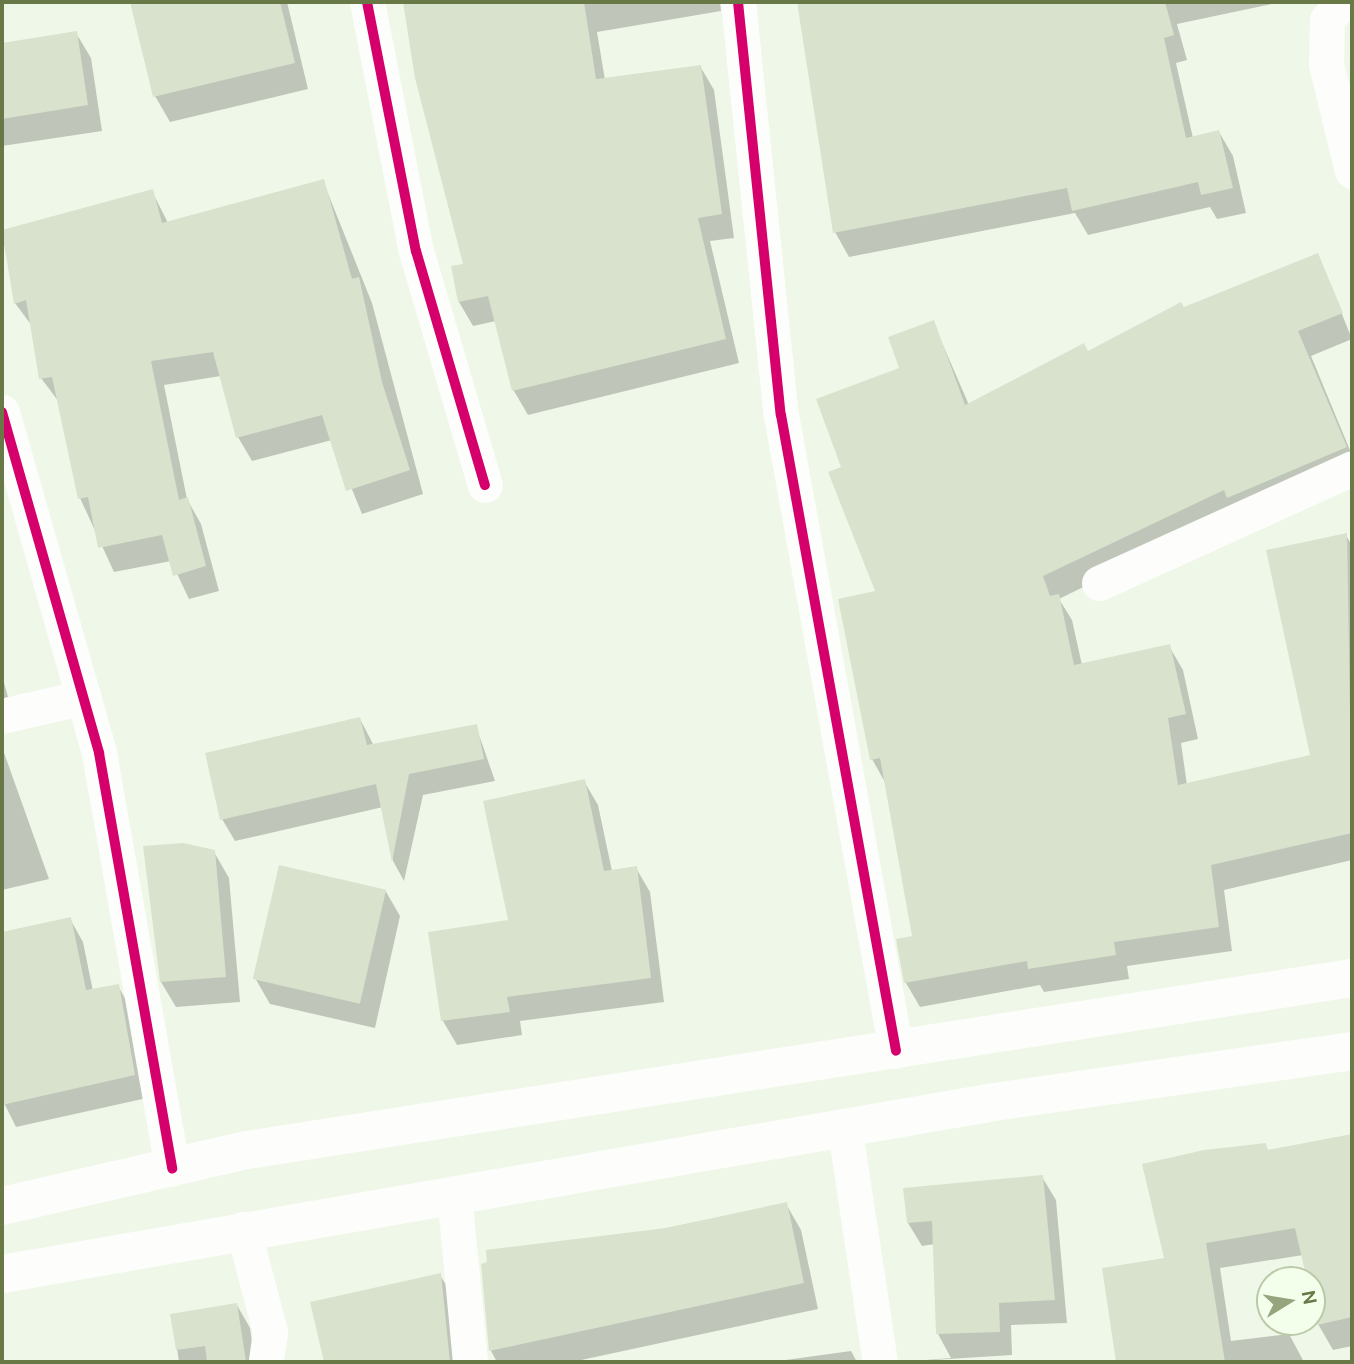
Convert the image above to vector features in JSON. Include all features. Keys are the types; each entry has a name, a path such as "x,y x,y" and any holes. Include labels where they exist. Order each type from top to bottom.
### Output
{"main road":[{"path":"2,1206 247,1150 1352,978"},
{"path":"2,1274 243,1229 845,1130 994,1102 1352,1052"}],"street":[{"path":"367,2 416,250 485,485"},
{"path":"738,2 781,415 896,1051"},
{"path":"1342,2 1327,20 1326,64 1352,171"},
{"path":"2,412 83,697 172,1169"},
{"path":"1099,583 1352,468"},
{"path":"2,716 83,697"},
{"path":"845,1130 880,1362"},
{"path":"454,1193 471,1362"},
{"path":"243,1229 271,1332 267,1362"}],"building":[{"path":"130,2 280,2 295,63 153,97"},
{"path":"403,2 584,2 596,79 701,65 722,214 698,218 726,339 512,391 488,296 458,302 451,266 463,264 415,78"},
{"path":"797,2 1165,2 1174,35 1164,38 1186,138 1219,130 1233,188 1201,195 1198,182 1072,211 1067,188 833,233"},
{"path":"77,31 88,105 2,119 2,43"},
{"path":"324,179 352,279 359,277 382,382 410,470 346,491 322,415 236,438 213,352 151,361 179,500 188,497 206,566 173,576 162,535 98,548 88,497 78,499 52,377 39,379 26,300 14,304 2,230 153,189 162,223"},
{"path":"1318,253 1343,313 1298,331 1347,447 1227,498 1224,490 1043,576 1050,596 1059,594 1074,665 1170,644 1186,714 1168,718 1178,785 1310,755 1266,550 1347,533 1352,833 1211,865 1219,927 1114,942 1116,955 1028,969 1027,961 904,983 896,939 912,936 880,758 870,760 838,599 875,591 828,472 841,467 816,399 899,368 888,337 934,320 965,405 1084,343 1088,351 1181,302 1184,307"},
{"path":"360,717 367,745 477,724 484,759 409,774 392,862 376,784 220,820 205,753"},
{"path":"585,779 604,871 637,866 651,978 507,997 510,1012 441,1021 428,932 508,920 483,801"},
{"path":"183,843 215,850 226,977 160,982 143,846"},
{"path":"279,865 386,890 360,1004 253,979"},
{"path":"71,917 86,990 119,984 135,1075 2,1105 2,932"},
{"path":"1352,1134 1352,1317 1326,1323 1326,1266 1304,1266 1295,1228 1206,1243 1225,1362 1116,1362 1102,1268 1164,1258 1142,1164 1204,1150 1266,1143 1267,1150"},
{"path":"1043,1175 1055,1300 999,1303 1000,1332 936,1334 932,1221 907,1223 903,1188"},
{"path":"787,1202 804,1283 489,1351 481,1264 487,1262 486,1250 666,1228"},
{"path":"441,1273 450,1362 324,1362 310,1302"},
{"path":"237,1303 246,1362 207,1362 205,1346 176,1350 170,1314"}],"cycle path":[{"path":"367,2 416,251 485,485"},
{"path":"738,2 781,415 896,1051"},
{"path":"2,412 99,753 172,1169"}]}
